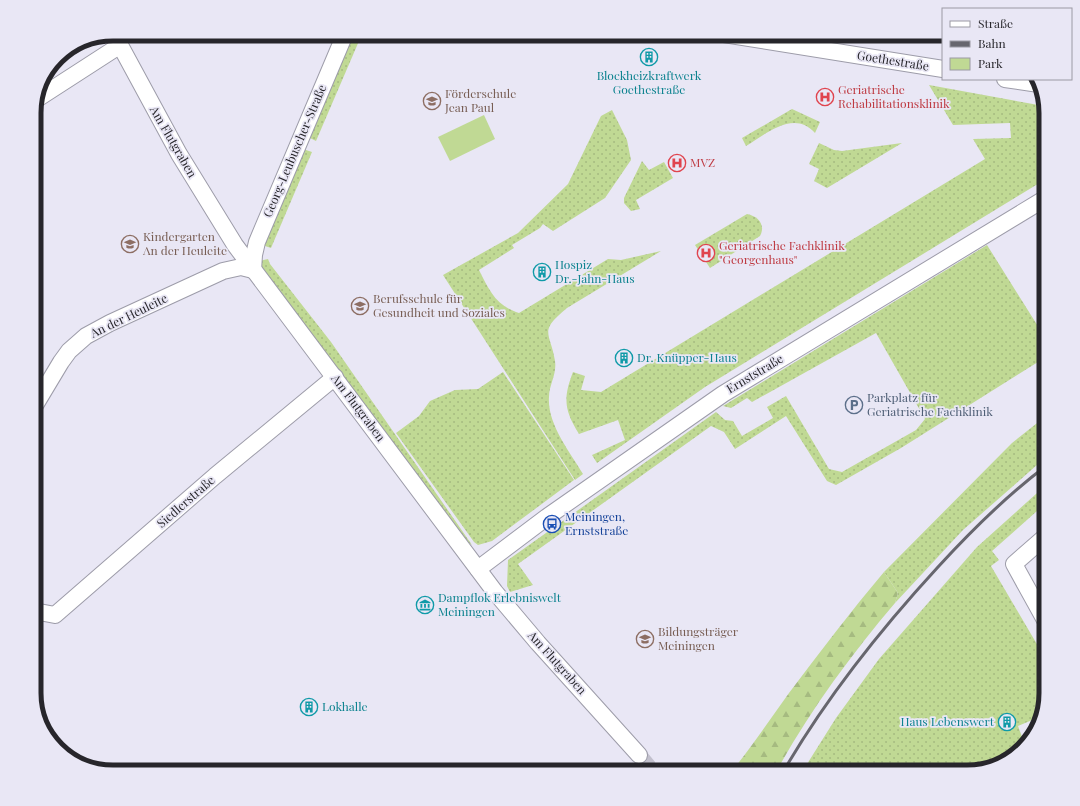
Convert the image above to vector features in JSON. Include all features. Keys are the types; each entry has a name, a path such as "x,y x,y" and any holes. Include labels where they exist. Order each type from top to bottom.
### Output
{"street":[{"path":"43,94 115,41"},
{"name":"Am Flutgraben","path":"117,41 179,154 235,245 253,270 478,569 538,643 639,755"},
{"name":"Georg-Leubuscher-Straße","path":"253,270 256,242 342,41"},
{"name":"Goethestraße","path":"772,41 942,69"},
{"path":"1012,80 1033,83"},
{"name":"Ernststraße","path":"478,569 547,517 722,394 1039,202"},
{"name":"An der Heuleite","path":"41,395 69,351 86,336 110,323 223,271 241,267 253,270"},
{"name":"Siedlerstraße","path":"41,612 55,615 215,476 335,377"},
{"path":"1039,542 1014,564 1039,609"}],"green space":[{"path":"350,41 359,41 316,141 308,137"},
{"path":"929,85 1038,105 1039,183 705,387 597,463 592,455 625,440 618,420 579,434 570,418 567,404 568,389 573,372 585,376 581,390 601,392 985,159 973,139 1011,138 1010,123 953,125"},
{"path":"792,109 820,122 815,133 807,126 798,123 789,123 771,130 746,146 742,138"},
{"path":"612,110 627,140 631,160 605,198 553,231 543,224 540,228 512,245 514,248 479,270 490,291 499,302 511,310 519,313 608,259 621,260 661,251 567,308 552,322 549,327 548,332 555,366 549,393 549,407 555,427 560,437 583,474 575,480 443,275 518,233 568,184 601,116"},
{"path":"484,115 495,139 450,161 438,137"},
{"path":"819,143 834,150 842,151 902,143 827,188 814,181 819,169 809,164"},
{"path":"303,149 312,152 271,248 262,245"},
{"path":"642,161 649,170 664,162 673,178 636,200 640,209 631,211 624,203 624,198"},
{"path":"747,214 755,217 760,222 762,232 760,236 710,268 695,245"},
{"path":"987,245 1039,328 1039,361 901,448 836,485 827,481 786,416 735,449 724,432 711,426 518,564 533,585 510,592 507,586 508,560 716,412 725,420 733,421 742,436 773,418 767,407 786,396 829,469 842,472 916,430 925,419 876,333 752,402 747,398 731,408 723,406"},
{"path":"268,259 270,264 331,342 472,545 460,537 266,278 259,261"},
{"path":"503,372 574,480 492,541 478,545 474,542 396,433 419,416 430,401 455,390 478,389"},
{"path":"1039,422 1039,463 963,530 895,603 898,593 884,572 1012,443"},
{"path":"1039,491 1039,509 992,551 999,560 991,566 1039,646 1038,707 1034,719 1018,726 1023,739 1011,750 999,758 981,764 806,765 836,718 879,659 977,547"},
{"path":"884,572 898,593 895,603 862,643 816,706 780,765 737,765 789,693"}],"tunnel":[{"path":"639,755 647,765"}],"railway":[{"path":"787,765 836,691 895,615 976,527 1017,489 1039,471"}],"place":[{"name":"Blockheizkraftwerk Goethestraße","path":"649,57"},
{"name":"Geriatrische Rehabilitationsklinik","path":"825,97"},
{"name":"Förderschule Jean Paul","path":"432,101"},
{"name":"MVZ","path":"677,163"},
{"name":"Kindergarten An der Heuleite","path":"130,244"},
{"name":"Geriatrische Fachklinik \"Georgenhaus\"","path":"706,253"},
{"name":"Hospiz Dr.-Jahn-Haus","path":"542,272"},
{"name":"Berufsschule für Gesundheit und Soziales","path":"360,306"},
{"name":"Dr. Knüpper-Haus","path":"624,358"},
{"name":"Parkplatz für Geriatrische Fachklinik","path":"854,405"},
{"name":"Meiningen, Ernststraße","path":"552,524"},
{"name":"Dampflok Erlebniswelt Meiningen","path":"425,605"},
{"name":"Bildungsträger Meiningen","path":"645,639"},
{"name":"Lokhalle","path":"309,707"},
{"name":"Haus Lebenswert","path":"1007,722"}]}
